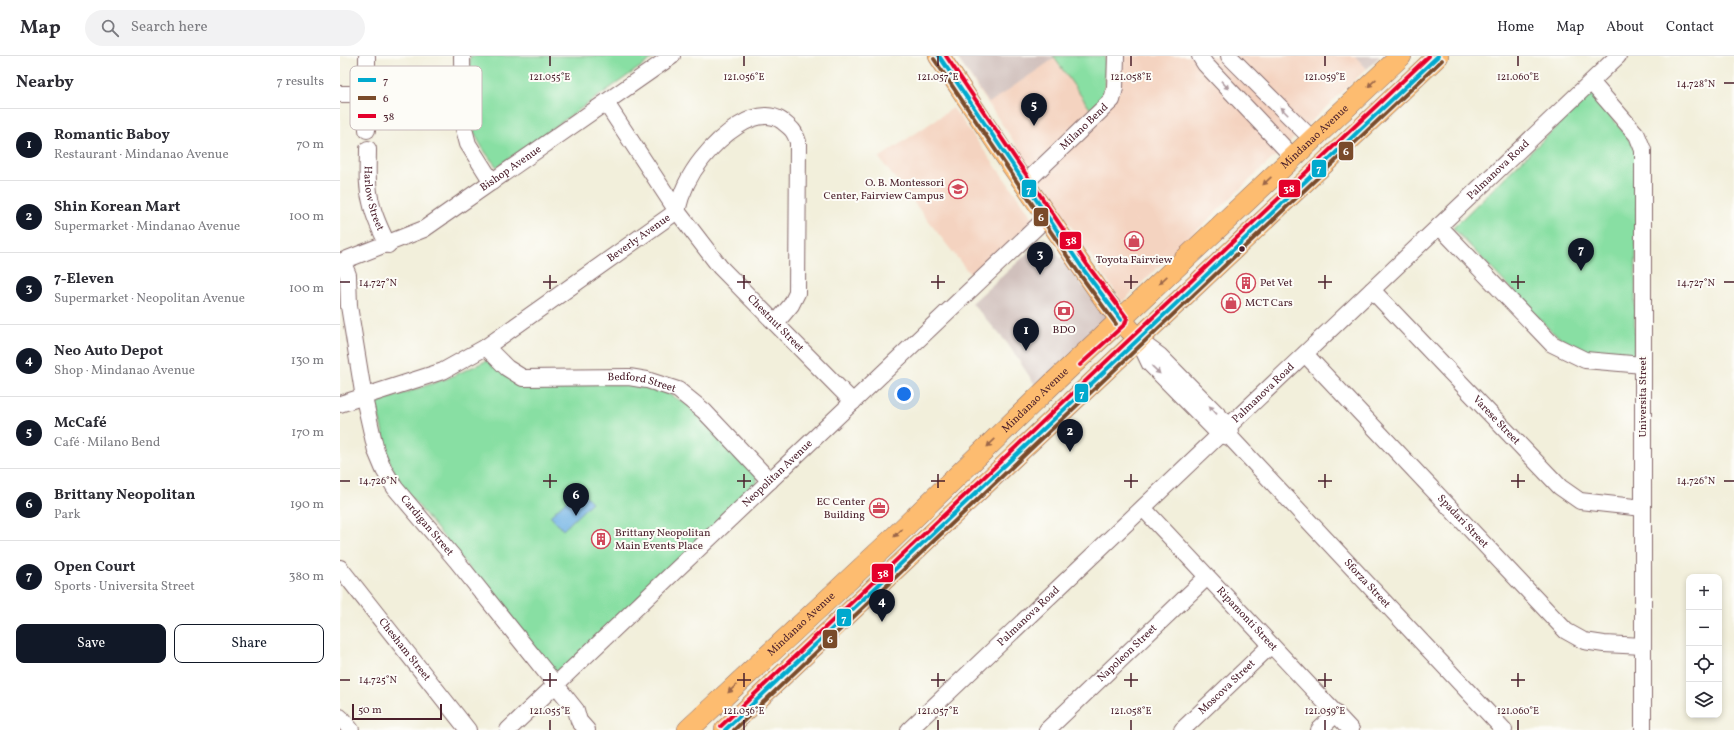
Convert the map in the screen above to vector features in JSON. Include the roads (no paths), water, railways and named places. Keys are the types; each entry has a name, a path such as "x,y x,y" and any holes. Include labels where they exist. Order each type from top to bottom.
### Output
{"main road":[{"path":"939,56 1024,184 1107,303 1138,340"},
{"name":"Mindanao Avenue","path":"688,730 885,546 1121,320 1401,56"},
{"path":"725,730 1438,56"}],"street":[{"path":"462,56 462,66"},
{"name":"Bishop Avenue","path":"340,262 388,245 424,230 672,56"},
{"name":"Milano Bend","path":"1024,184 1112,100 1115,88 1116,56"},
{"path":"1200,56 1205,64 1293,157"},
{"path":"1229,56 1312,139"},
{"name":"Palmanova Road","path":"909,730 1143,508 1226,433 1305,354 1618,56"},
{"name":"Universita Street","path":"1591,82 1637,135 1643,150 1642,730"},
{"name":"Chestnut Street","path":"606,103 678,211 720,267 853,402"},
{"name":"Beverly Avenue","path":"340,404 364,398 443,371 486,347 678,211 680,198 702,160 714,146 733,130 756,117 765,116 777,118 794,130 798,142 797,293 791,305 776,323"},
{"path":"464,130 468,144 492,182"},
{"name":"Harlow Street","path":"368,149 368,182 370,200 375,218 388,245"},
{"name":"Neopolitan Avenue","path":"508,730 1047,217"},
{"path":"1439,226 1552,344 1585,360 1643,365"},
{"name":"Cardigan Street","path":"340,262 348,275 349,306 364,398 376,451 384,470 395,488 460,566 555,685 576,710 586,715 598,730"},
{"name":"Varese Street","path":"1372,290 1560,487 1580,501 1643,508"},
{"name":"Sforza Street","path":"1138,340 1150,364 1226,433 1504,730"},
{"name":"Bedford Street","path":"486,347 507,368 523,378 629,378 647,380 678,390 704,410 770,481"},
{"name":"Spadari Street","path":"1305,354 1566,631 1584,641 1604,644 1643,646"},
{"name":"Ripamonti Street","path":"1143,508 1351,730"},
{"name":"Chesham Street","path":"340,568 468,730"},
{"name":"Napoleon Street","path":"1047,730 1207,577"},
{"name":"Moscova Street","path":"1182,730 1271,645"},
{"name":"Cardigan Street","path":"576,710 579,721 587,730"},
{"path":"1319,730 1336,714"},
{"path":"340,717 351,730"}],"water":[{"path":"579,489 592,502 563,530 550,516"}],"place":[{"name":"McCafé","path":"1034,126"},
{"name":"O. B. Montessori Center, Fairview Campus","path":"958,189"},
{"name":"Toyota Fairview","path":"1134,241"},
{"name":"Open Court","path":"1581,271"},
{"name":"7-Eleven","path":"1040,275"},
{"name":"Pet Vet","path":"1246,283"},
{"name":"MCT Cars","path":"1231,303"},
{"name":"BDO","path":"1064,311"},
{"name":"Romantic Baboy","path":"1026,351"},
{"name":"Shin Korean Mart","path":"1070,452"},
{"name":"EC Center Building","path":"879,508"},
{"name":"Brittany Neopolitan","path":"576,516"},
{"name":"Brittany Neopolitan Main Events Place","path":"601,539"},
{"name":"Neo Auto Depot","path":"882,622"}]}
